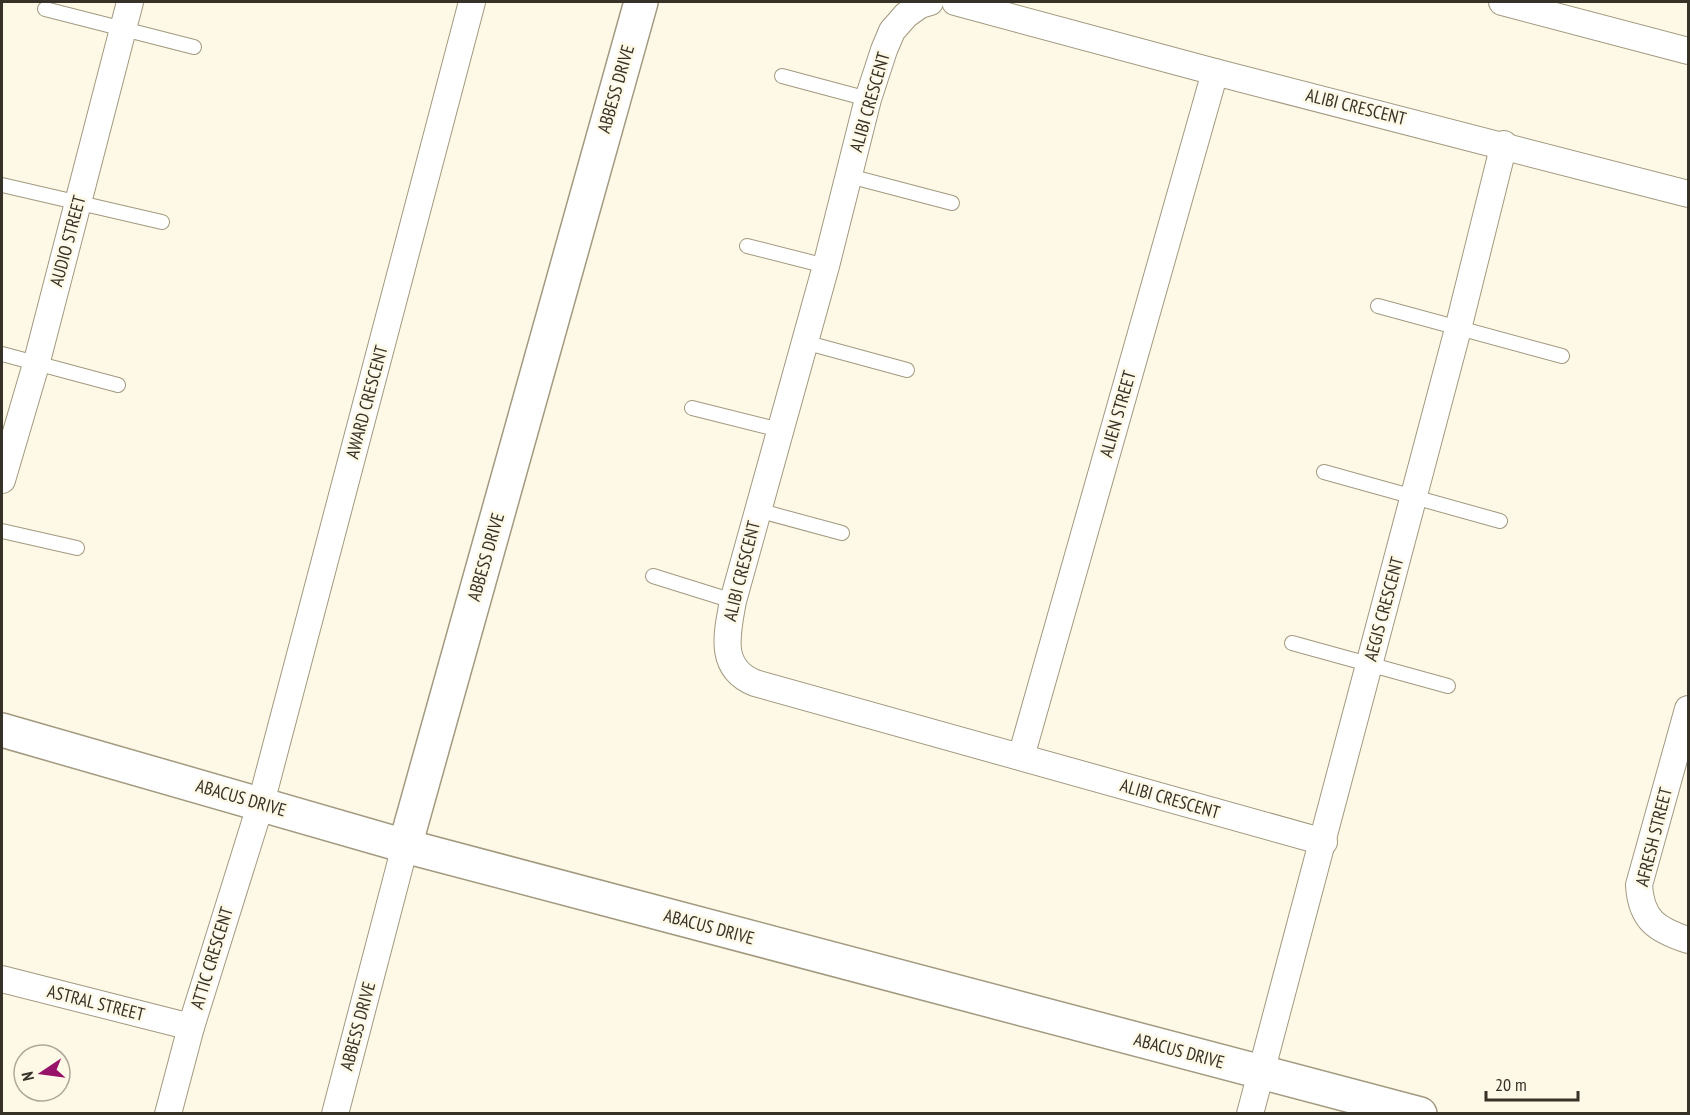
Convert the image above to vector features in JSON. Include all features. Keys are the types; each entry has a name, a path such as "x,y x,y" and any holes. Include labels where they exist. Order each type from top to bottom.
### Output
{"street":[{"name":"AUDIO STREET","path":"2,480 37,361 130,2"},
{"name":"AWARD CRESCENT","path":"261,803 472,2"},
{"name":"ABBESS DRIVE","path":"335,1113 405,846 641,2"},
{"name":"ALIBI CRESCENT","path":"930,2 920,5 906,15 892,31 868,99 826,266 733,601 727,643 735,670 743,678 1324,842"},
{"name":"ALIBI CRESCENT","path":"955,2 1215,72 1504,144 1689,194"},
{"path":"1502,2 1689,51"},
{"name":"ALIEN STREET","path":"1021,757 1215,72"},
{"name":"AEGIS CRESCENT","path":"1250,1113 1324,842 1504,144"},
{"name":"AFRESH STREET","path":"1689,709 1639,885 1640,904 1648,918 1659,928 1689,940"},
{"name":"ABACUS DRIVE","path":"2,730 405,846 1420,1113"},
{"name":"ATTIC CRESCENT","path":"168,1113 191,1027 261,803"},
{"name":"ASTRAL STREET","path":"2,979 191,1027"}],"lane":[{"path":"45,9 194,46"},
{"path":"782,76 868,99"},
{"path":"849,176 952,203"},
{"path":"2,184 162,222"},
{"path":"747,246 826,266"},
{"path":"1378,306 1562,356"},
{"path":"804,342 907,370"},
{"path":"2,354 37,361 118,385"},
{"path":"692,408 780,430"},
{"path":"1324,472 1500,521"},
{"path":"757,510 842,533"},
{"path":"2,531 77,548"},
{"path":"653,576 733,601"},
{"path":"1292,643 1448,686"}]}
